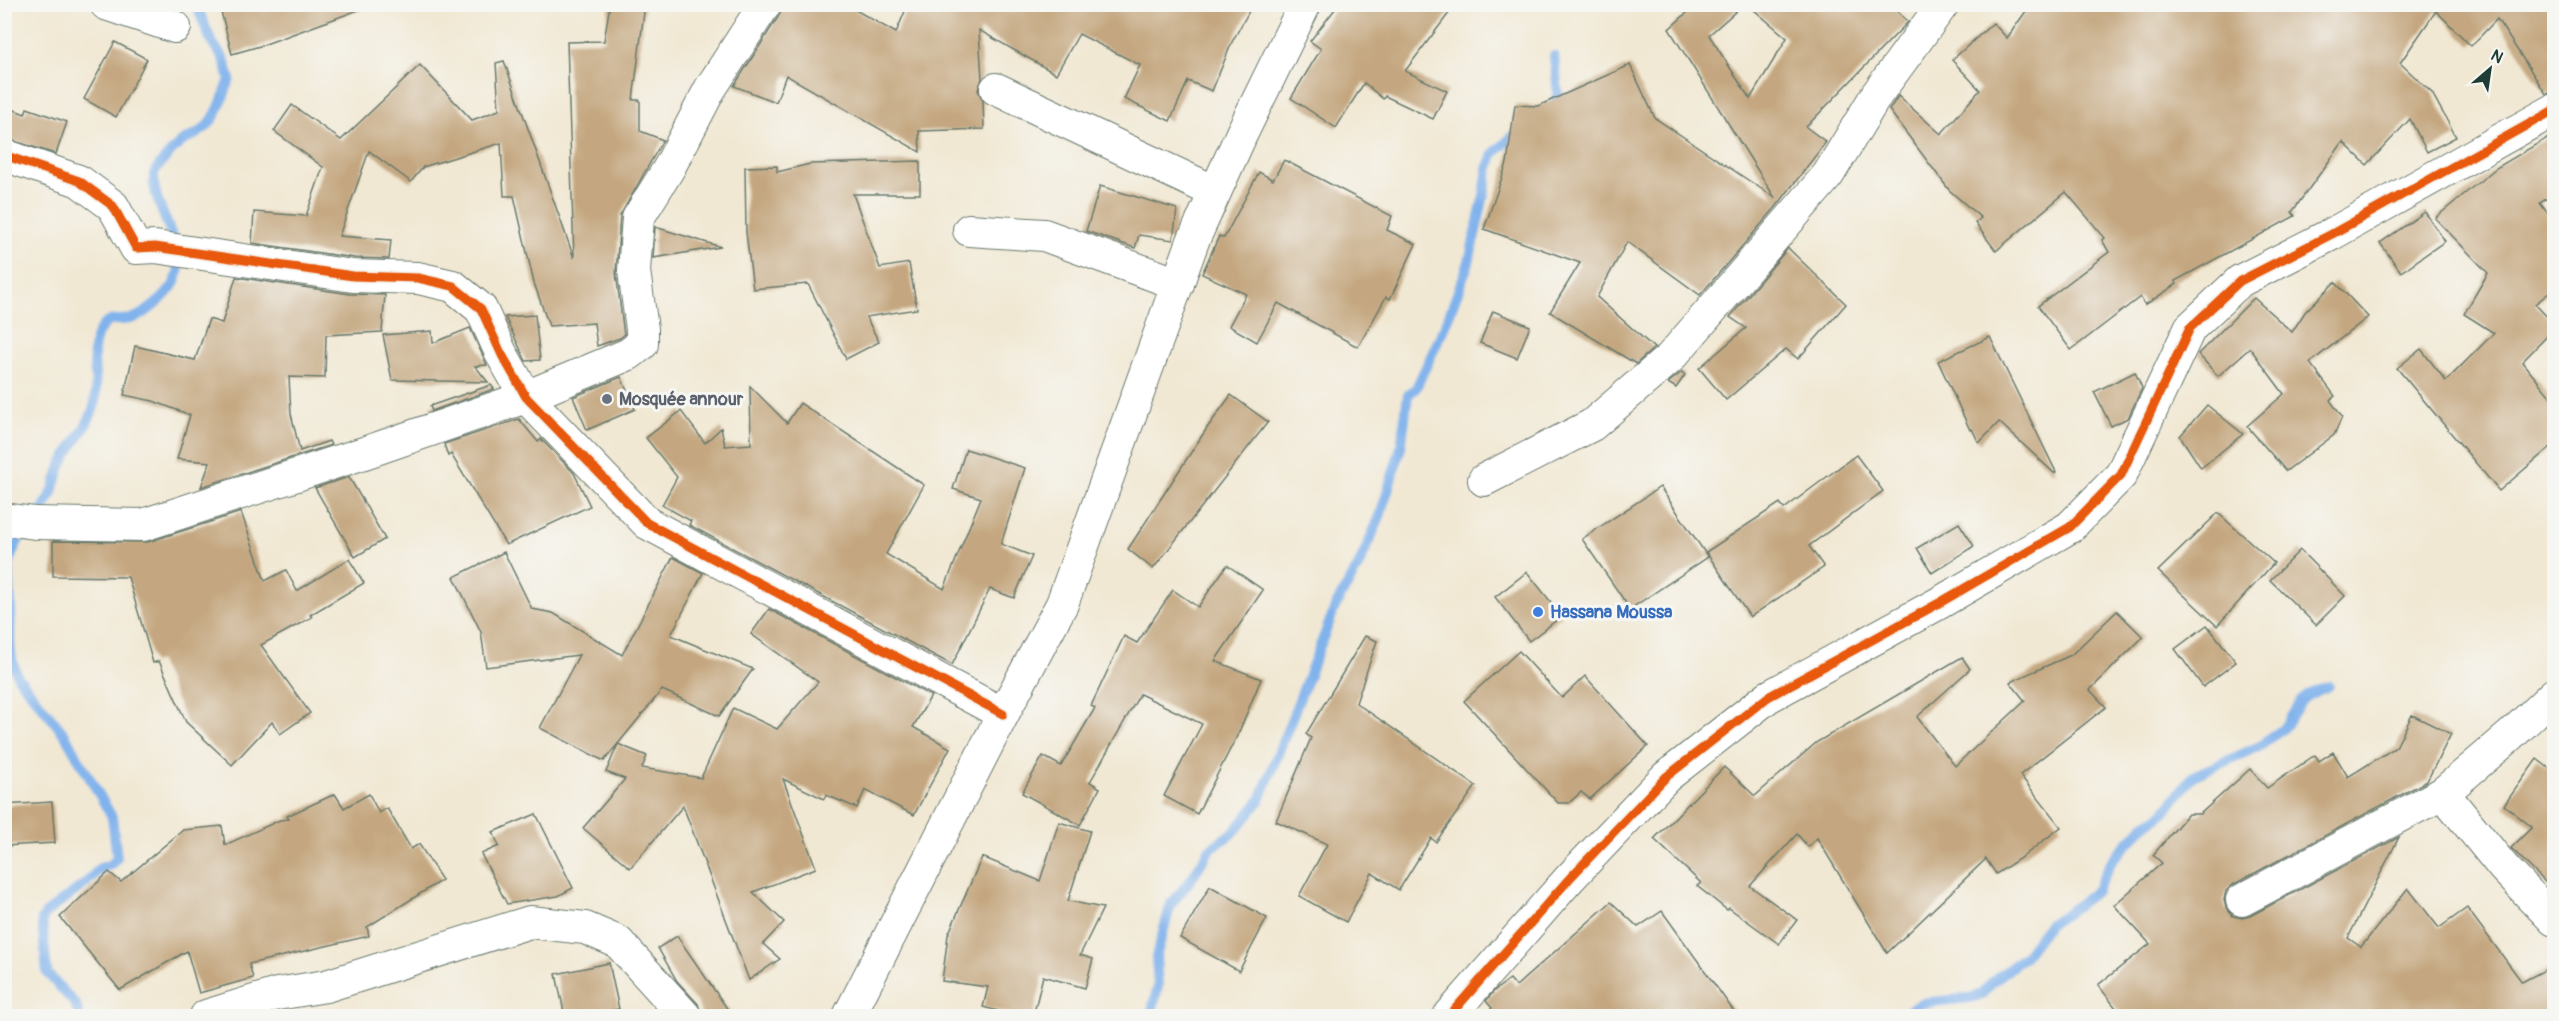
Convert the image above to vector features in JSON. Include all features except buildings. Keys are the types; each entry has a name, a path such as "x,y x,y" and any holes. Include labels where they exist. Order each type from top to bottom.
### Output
{"street":[{"path":"106,4 175,27"},
{"path":"4,519 36,523 143,525 364,453 525,397 629,354 642,344 634,271 638,218 669,168 710,89 765,4"},
{"path":"849,1017 1003,714 1062,604 1193,242 1304,5"},
{"path":"1484,480 1592,425 1670,358 1828,175 1926,11"},
{"path":"996,89 1215,192"},
{"path":"1465,1011 1569,879 1666,777 1767,697 1941,602 2070,527 2121,475 2190,328 2240,281 2332,234 2554,110"},
{"path":"4,155 79,181 112,206 136,248 155,247 353,276 418,278 453,286 481,309 525,397 647,523 1003,714"},
{"path":"969,230 1044,236 1178,284"},
{"path":"2242,900 2443,793 2510,736 2554,694"},
{"path":"2443,793 2504,868 2554,921"},
{"path":"206,1017 281,1005 326,986 530,922 585,928 618,942 685,1017"}],"waterway":[{"path":"79,1016 76,1005 47,973 42,920 46,913 86,883 100,868 110,865 117,858 112,817 65,735 18,677 10,644 9,567 16,545 49,500 61,466 91,415 96,397 94,355 97,335 109,322 131,319 150,309 175,282 179,269 178,256 158,201 154,174 180,143 206,127 214,117 230,79 224,59 211,41 196,4"},
{"path":"1552,111 1558,93 1554,56"},
{"path":"1151,1016 1158,986 1156,957 1171,904 1192,878 1210,849 1234,832 1260,800 1336,605 1359,565 1380,516 1401,447 1408,395 1416,388 1445,326 1469,262 1493,154 1521,129"},
{"path":"1899,1016 1922,1003 1970,998 1982,994 1991,983 2024,957 2049,924 2097,890 2112,860 2144,826 2163,814 2193,776 2262,745 2286,725 2301,701 2308,695 2329,686"}],"cycle path":[{"path":"1449,1016 1569,879 1666,777 1768,697 1941,602 2070,527 2121,475 2190,328 2240,281 2332,234 2554,110"},
{"path":"4,155 79,181 113,206 136,248 155,247 353,276 418,278 453,286 481,309 501,353 526,397 647,523 1003,714"}],"place":[{"name":"Mosquée annour","path":"607,399"},
{"name":"Hassana Moussa","path":"1538,612"}]}
